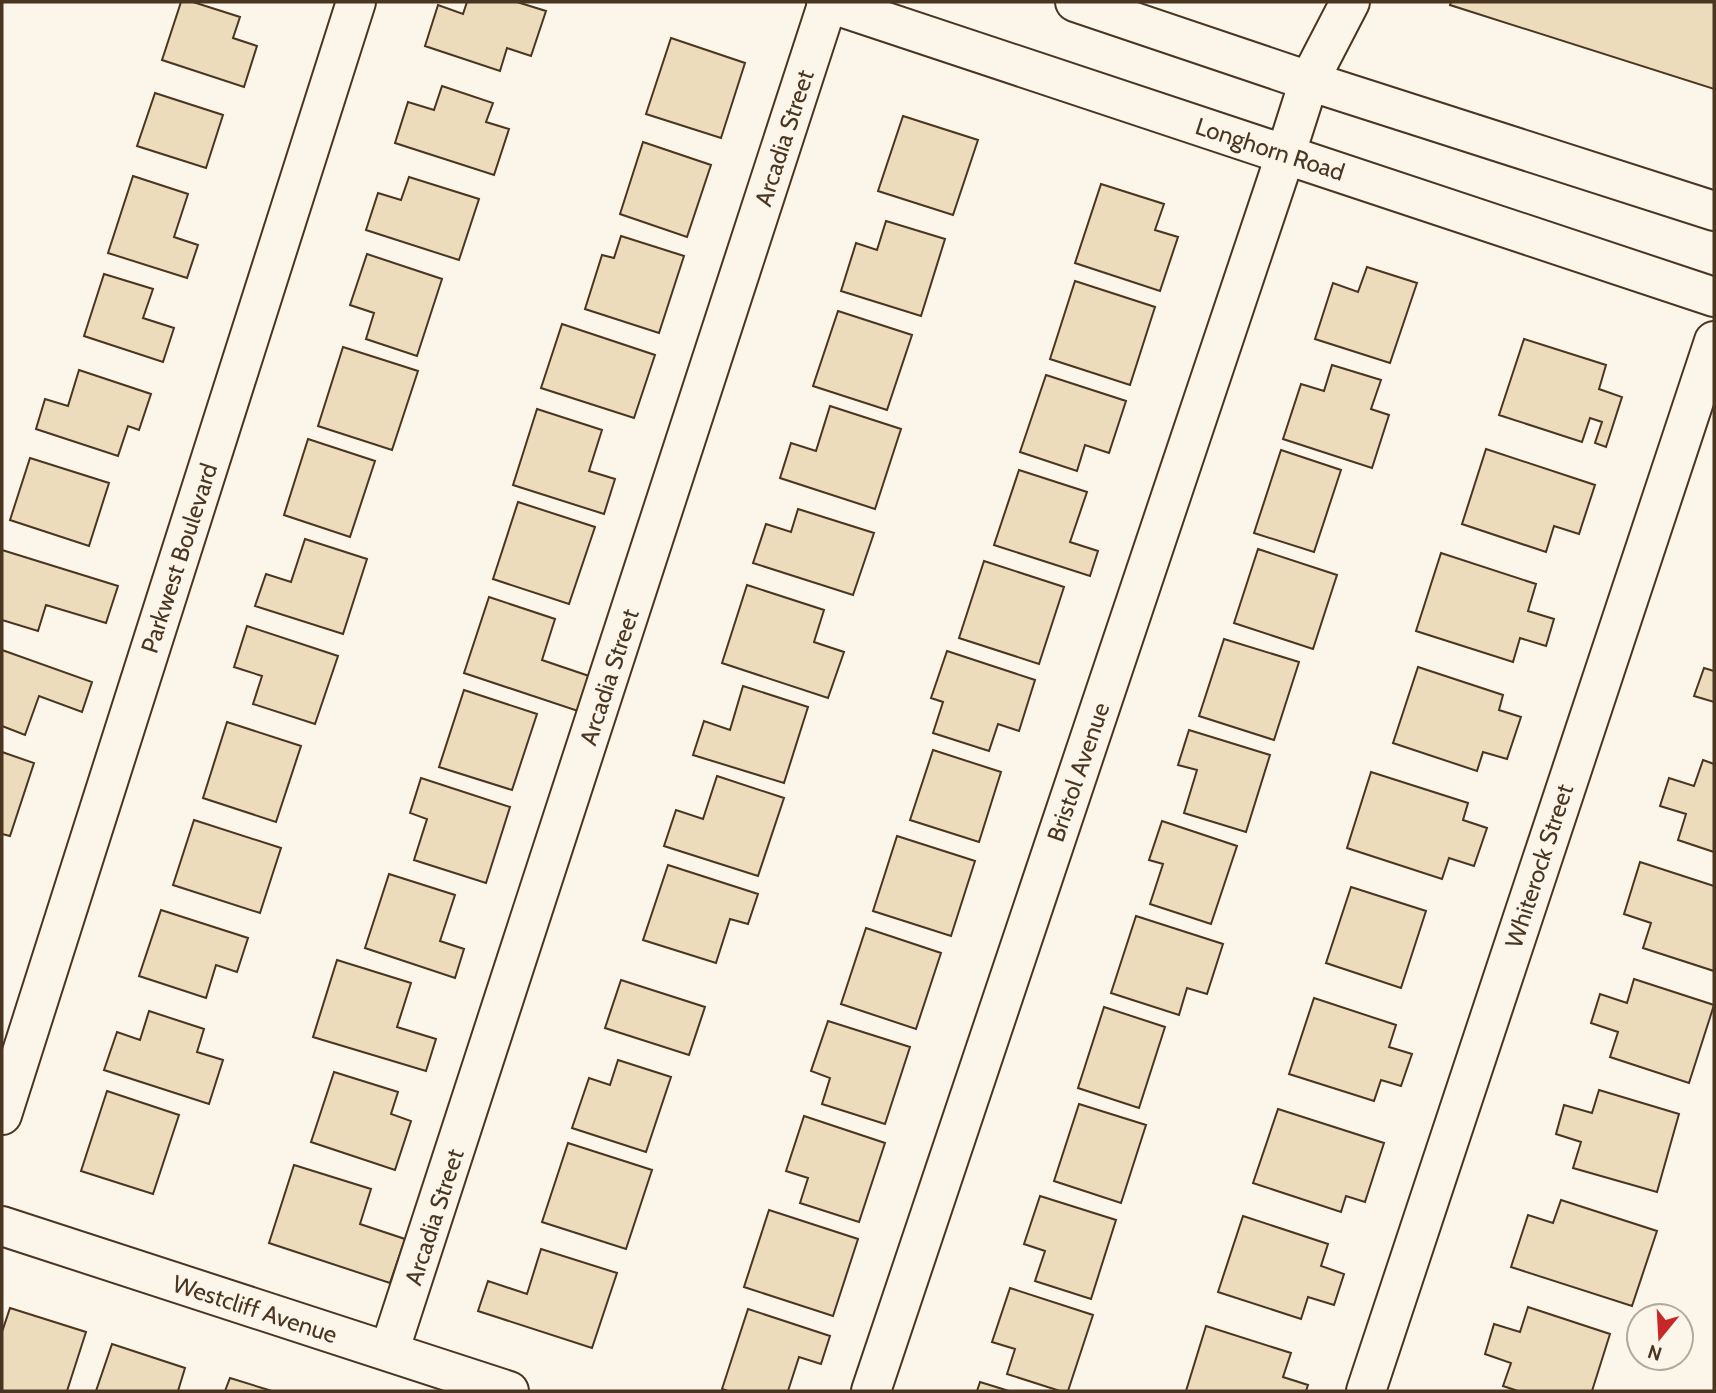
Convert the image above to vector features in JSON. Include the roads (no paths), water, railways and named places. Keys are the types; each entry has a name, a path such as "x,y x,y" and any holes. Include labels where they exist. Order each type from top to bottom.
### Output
{"street":[{"name":"Parkwest Boulevard","path":"2,1115 356,2"},
{"name":"Longhorn Road","path":"827,2 1714,297"},
{"name":"Arcadia Street","path":"390,1352 827,2"},
{"path":"1075,2 1309,82 1714,211"},
{"path":"1309,82 1322,2"},
{"path":"1309,82 1350,2"},
{"name":"Bristol Avenue","path":"871,1391 1309,82"},
{"name":"Whiterock Street","path":"1366,1391 1714,341"},
{"name":"Westcliff Avenue","path":"2,1226 509,1391"}]}
